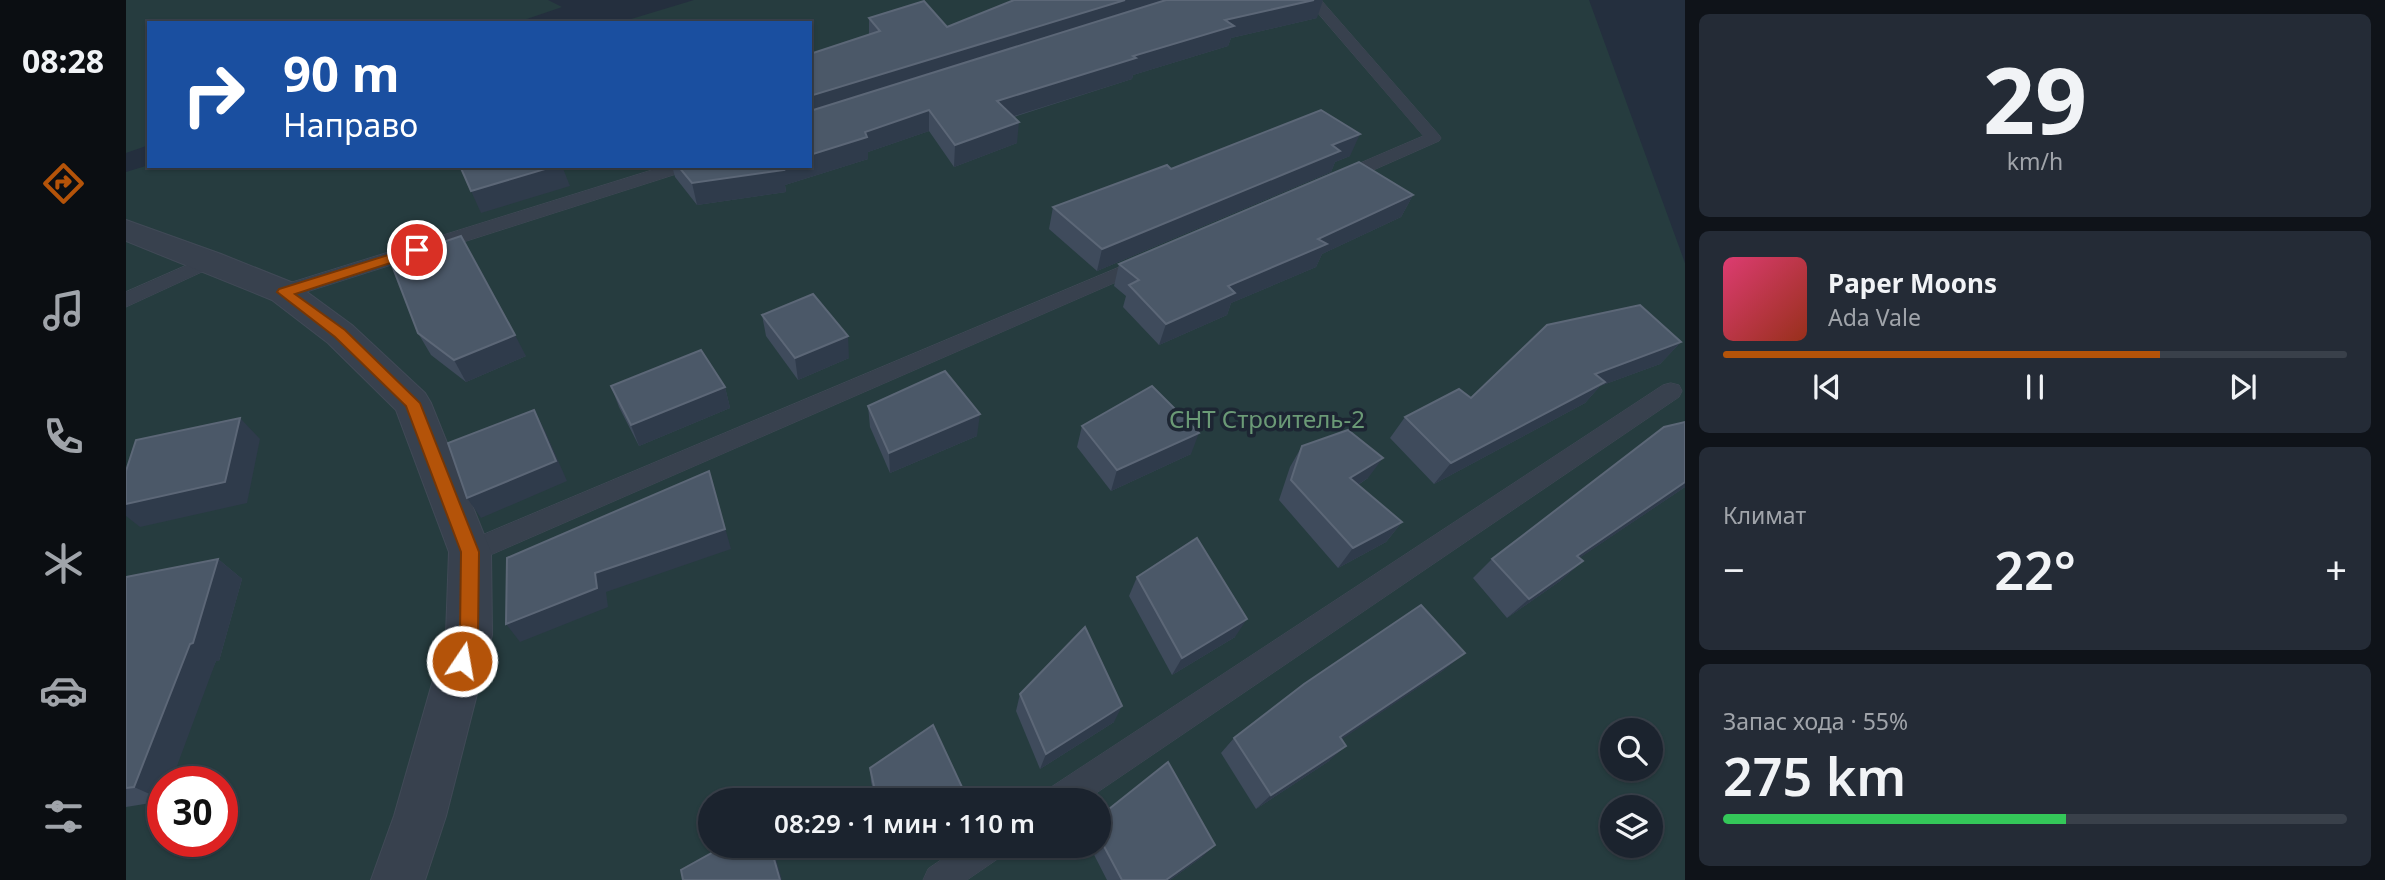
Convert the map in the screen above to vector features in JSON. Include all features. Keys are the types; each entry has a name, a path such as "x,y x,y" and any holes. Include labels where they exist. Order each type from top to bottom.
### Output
{"street":[{"path":"126,230 284,292 340,334 412,403 470,552 469,635 419,816 398,880"}],"lane":[{"path":"1314,0 1433,138 1317,188"},
{"path":"284,292 677,168"},
{"path":"470,552 1163,254"},
{"path":"126,300 210,261"},
{"path":"1077,788 1671,391"},
{"path":"939,880 972,858"}],"green space":[{"path":"126,0 548,0 562,7 521,21 147,21 147,146 126,153"},
{"name":"СНТ Строитель-2","path":"694,0 1589,0 1685,263 1685,880 126,880 126,172 147,166 147,168 812,168 812,21 625,21"}],"building":[{"path":"1014,0 1125,0 812,95 812,53 880,31 869,18 924,1 947,27"},
{"path":"1166,0 1314,0 1225,20 1234,26 997,101 1019,122 955,145 929,110 865,132 867,137 812,154 812,110"},
{"path":"1321,110 1360,134 1332,145 1340,151 1102,249 1053,207 1167,165 1171,169"},
{"path":"1359,162 1413,195 1318,239 1327,244 1228,286 1235,293 1166,324 1129,285 1139,280 1119,264"},
{"path":"461,168 548,168 471,191"},
{"path":"680,168 784,170 692,183"},
{"path":"461,236 515,335 454,360 418,333 390,260"},
{"path":"813,294 848,336 795,358 762,315"},
{"path":"1640,305 1681,342 1595,374 1605,382 1451,463 1405,417 1459,389 1471,398 1547,325"},
{"path":"701,350 725,387 631,425 611,386"},
{"path":"945,371 980,414 889,453 868,406"},
{"path":"1152,386 1199,433 1117,470 1082,426"},
{"path":"534,410 556,461 467,498 448,443"},
{"path":"240,418 225,482 126,504 126,471 136,440"},
{"path":"1685,422 1685,482 1577,556 1583,561 1529,599 1492,559 1664,427"},
{"path":"1348,430 1383,458 1350,478 1402,522 1353,548 1291,480 1302,446"},
{"path":"709,471 725,529 595,573 597,588 506,624 507,558"},
{"path":"1197,538 1247,619 1182,658 1137,577"},
{"path":"218,559 193,643 190,644 134,787 126,788 126,577"},
{"path":"1421,605 1465,653 1340,737 1346,746 1271,795 1234,738 1304,684"},
{"path":"1085,627 1122,706 1046,754 1020,694"},
{"path":"933,725 962,788 874,788 870,768"},
{"path":"1168,762 1215,845 1166,880 1122,880 1110,858 1111,807"},
{"path":"703,858 774,858 780,880 683,880 681,870"}],"route":[{"path":"417,250 284,292 340,334 412,403 470,552 469,635 462,661"}]}
